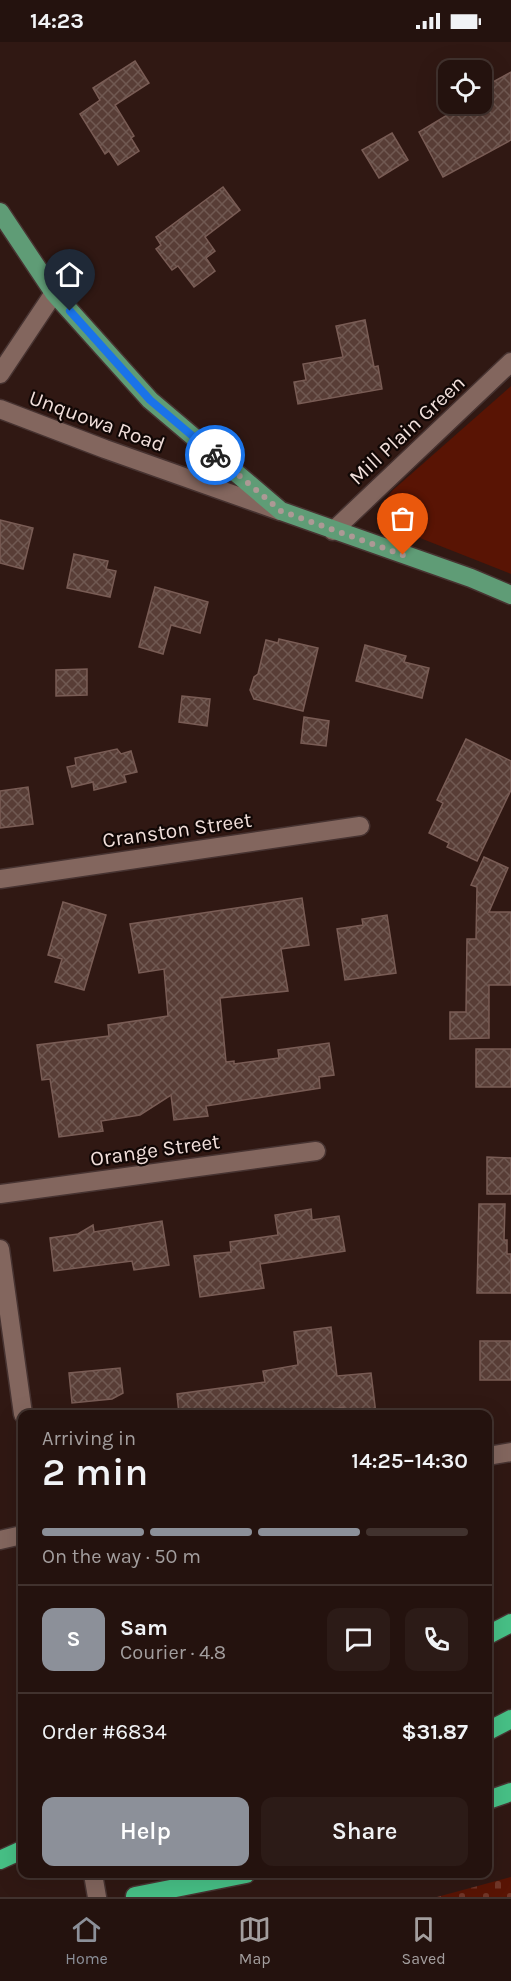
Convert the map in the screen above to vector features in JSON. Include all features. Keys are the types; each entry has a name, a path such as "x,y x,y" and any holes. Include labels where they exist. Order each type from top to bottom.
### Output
{"highway":[{"path":"492,1633 511,1623"},
{"path":"492,1729 511,1719"},
{"path":"492,1799 511,1792"},
{"path":"0,1860 18,1852"},
{"path":"134,1897 177,1878"},
{"path":"134,1897 227,1878"}],"main road":[{"path":"0,212 54,293 150,400 281,511 471,578 511,595"}],"street":[{"path":"0,374 54,293"},
{"name":"Mill Plain Green","path":"333,531 511,362"},
{"name":"Unquowa Road","path":"0,409 281,511"},
{"name":"Cranston Street","path":"0,879 360,826"},
{"name":"Orange Street","path":"0,1194 316,1151"},
{"path":"0,1249 22,1410"},
{"path":"492,1455 511,1452"},
{"path":"0,1540 18,1536"},
{"path":"94,1878 97,1897"}],"green space":[{"path":"511,386 511,574 382,523 383,505 393,490"},
{"path":"511,1877 511,1897 437,1897"}],"building":[{"path":"135,61 149,83 115,105 134,136 131,138 139,151 118,165 109,151 105,154 80,114 100,100 93,88"},
{"path":"511,72 511,140 443,177 419,132 449,114 492,114 492,82"},
{"path":"392,133 408,160 379,178 362,150"},
{"path":"223,187 240,210 205,237 215,251 206,258 215,271 194,287 178,266 172,270 156,249 161,245 156,237"},
{"path":"365,320 374,367 378,366 382,389 298,404 294,382 306,380 303,364 343,357 336,326"},
{"path":"0,520 33,528 23,569 0,563"},
{"path":"74,554 108,561 106,569 116,571 110,597 67,588"},
{"path":"155,587 208,602 200,633 171,625 163,654 139,647"},
{"path":"279,639 318,648 303,711 254,699 250,690 254,677 258,674 266,640 278,643"},
{"path":"365,645 406,656 404,662 429,668 422,698 356,681"},
{"path":"87,669 87,695 56,696 56,670"},
{"path":"182,696 210,699 207,726 179,722"},
{"path":"304,717 329,721 326,746 301,743"},
{"path":"466,739 511,761 511,790 477,861 447,847 449,843 429,833 443,803 437,800"},
{"path":"117,749 121,754 131,751 137,772 124,775 126,782 94,790 93,782 72,787 67,767 76,765 75,758"},
{"path":"28,787 33,824 0,828 0,791"},
{"path":"484,857 508,868 489,912 511,912 511,985 489,985 489,1038 450,1039 450,1012 466,1012 467,939 476,939 477,887 471,885"},
{"path":"302,898 309,945 281,949 288,991 220,998 226,1062 234,1061 234,1064 279,1058 278,1050 329,1043 334,1075 319,1077 320,1088 206,1106 208,1116 174,1120 171,1095 140,1115 101,1121 103,1131 59,1137 50,1079 42,1080 37,1045 109,1036 108,1025 168,1016 164,969 139,973 130,924"},
{"path":"63,902 106,915 84,990 55,982 62,959 48,955"},
{"path":"387,915 396,973 345,980 337,929 363,925 362,919"},
{"path":"476,1049 511,1049 511,1087 476,1087"},
{"path":"487,1157 511,1158 511,1194 487,1194"},
{"path":"479,1204 505,1204 504,1240 507,1240 507,1254 511,1254 511,1293 477,1293"},
{"path":"311,1209 312,1220 339,1216 345,1251 260,1264 264,1288 200,1297 194,1256 231,1252 230,1242 278,1235 275,1215"},
{"path":"162,1221 169,1265 134,1270 132,1261 54,1271 50,1238 78,1234 93,1225 94,1232"},
{"path":"331,1327 337,1376 371,1373 376,1410 344,1410 344,1407 325,1410 179,1410 177,1394 265,1382 263,1371 298,1365 294,1332"},
{"path":"480,1341 511,1341 511,1380 480,1380"},
{"path":"120,1368 123,1393 112,1399 72,1403 69,1373"}],"way so far":[{"path":"215,455 281,511 403,555"}],"route":[{"path":"70,311 150,400 215,455"}]}
